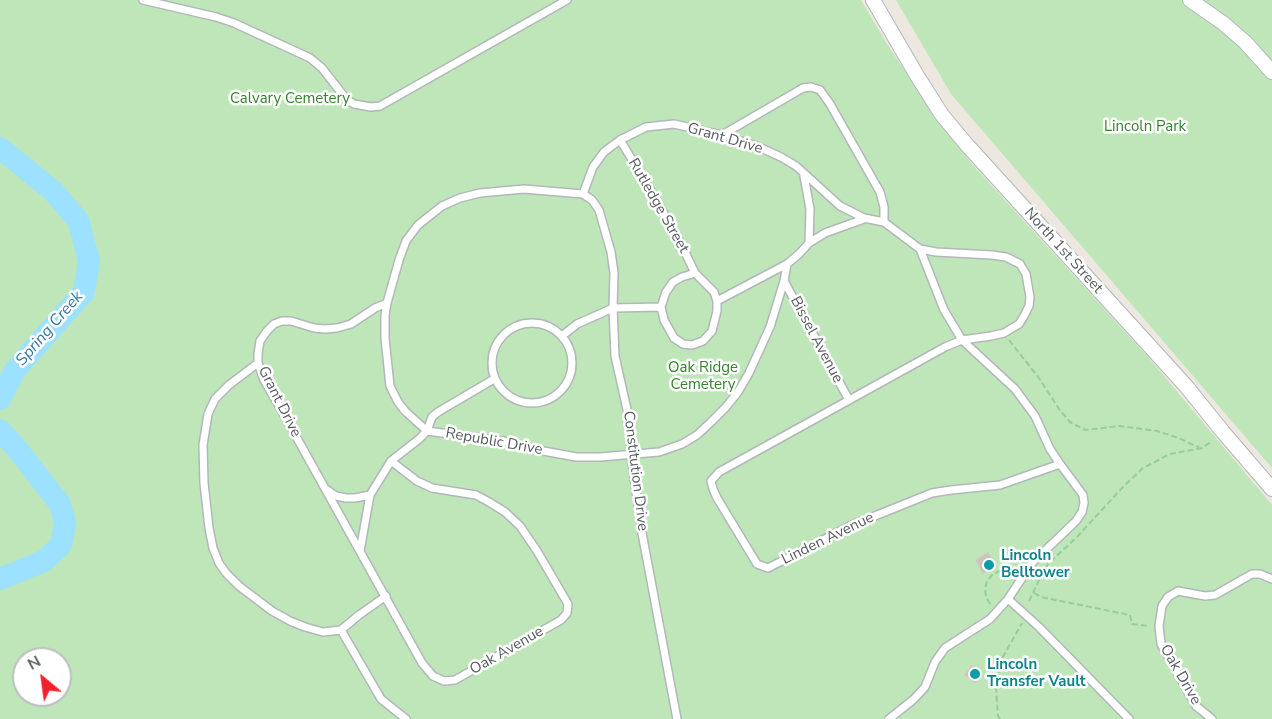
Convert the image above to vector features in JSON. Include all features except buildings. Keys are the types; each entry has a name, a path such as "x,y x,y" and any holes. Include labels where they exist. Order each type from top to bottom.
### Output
{"street":[{"name":"North 1st Street","path":"873,0 942,116 966,146 1186,386 1222,432 1272,489"},
{"path":"1190,0 1245,42 1272,71"}],"lane":[{"path":"143,0 216,16 310,58 322,68 347,100 354,104 371,107 390,100 563,1"},
{"path":"722,135 803,88 811,87 820,90 880,192 884,207 884,222"},
{"name":"Grant Drive","path":"583,194 593,166 604,152 620,140 646,127 674,124 722,135 782,157 796,166 840,206 864,219 884,222 921,249"},
{"name":"Rutledge Street","path":"620,140 653,194 695,273"},
{"path":"803,173 810,209 809,243"},
{"path":"387,303 406,241 418,225 442,206 480,193 508,190 524,189 583,194"},
{"name":"Constitution Drive","path":"583,194 592,200 599,210 611,252 614,273 615,356 629,417 631,455 642,533 677,719"},
{"path":"717,302 787,264 809,243 825,233 864,219"},
{"path":"921,249 1006,257 1020,264 1026,274 1030,297 1029,306 1018,324 1004,333"},
{"path":"889,719 926,687 935,662 945,648 990,618 1008,599 1032,562 1076,521 1082,512 1084,503 1083,495 1050,449 1035,416 1015,389 962,340 944,310 921,249"},
{"name":"Republic Drive","path":"387,303 385,338 390,386 405,411 427,431 509,442 576,457 631,455 659,452 682,444 697,435 726,408 738,393 770,327 787,264"},
{"path":"695,273 714,292 717,302 712,332 703,341 692,345 683,344 674,338 664,320 661,307 666,292 673,282 695,273"},
{"name":"Bissel Avenue","path":"784,281 849,400"},
{"name":"Grant Drive","path":"387,303 351,324 337,328 314,328 291,321 274,324 260,341 258,363 264,380 423,663 434,676 444,681"},
{"path":"562,336 577,324 613,309 661,307"},
{"path":"534,323 550,327 562,336 572,356 572,370 567,383 560,392 546,401 535,404 518,401 503,392 494,380 491,364 495,346 503,334 520,324 534,323"},
{"name":"Linden Avenue","path":"1004,333 962,340 945,347 719,472 711,481 717,498 758,564 768,568 850,526 932,493 1000,485 1060,464"},
{"path":"258,363 215,399 208,414 203,445 204,483 209,528 213,548 219,562 239,586 272,611 290,621 323,632 341,630 386,596"},
{"path":"360,551 370,495 391,461 427,431 432,417 438,412 494,380"},
{"name":"Oak Avenue","path":"391,461 417,481 432,488 476,495 505,512 520,526 568,604 567,613 561,620 456,680 444,681"},
{"path":"324,488 336,496 346,498 370,495"},
{"name":"Oak Drive","path":"1212,719 1196,706 1161,644 1159,626 1162,606 1168,597 1178,591 1205,596 1215,595 1252,574 1260,574 1272,579"},
{"path":"1008,599 1047,635 1129,719"},
{"path":"341,630 381,699 406,719"}],"path":[{"path":"1004,333 1070,422 1085,430 1119,426 1156,431 1202,448"},
{"path":"1029,601 1048,564 1143,468 1170,454 1202,448 1214,440"},
{"path":"996,611 986,597 987,581 993,574 1002,570 1025,573"},
{"path":"1034,593 1041,597 1130,615 1132,624 1153,626"},
{"path":"1000,719 996,687 1000,662 1022,623"}],"green space":[{"name":"Oak Ridge Cemetery","path":"0,0 861,0 929,108 972,164 1149,358 1272,505 1272,719 0,719"},
{"name":"Lincoln Park","path":"896,0 1272,0 1272,468 951,94"}],"waterway":[{"name":"Spring Creek","path":"0,148 53,191 78,220 89,261 84,292 15,370 0,399"},
{"name":"Spring Creek","path":"0,430 60,504 65,523 61,545 44,561 0,579"}],"place":[{"name":"Lincoln Belltower","path":"989,565"},
{"name":"Lincoln Transfer Vault","path":"975,674"}],"park label":[{"name":"Calvary Cemetery","path":"290,99"}]}
